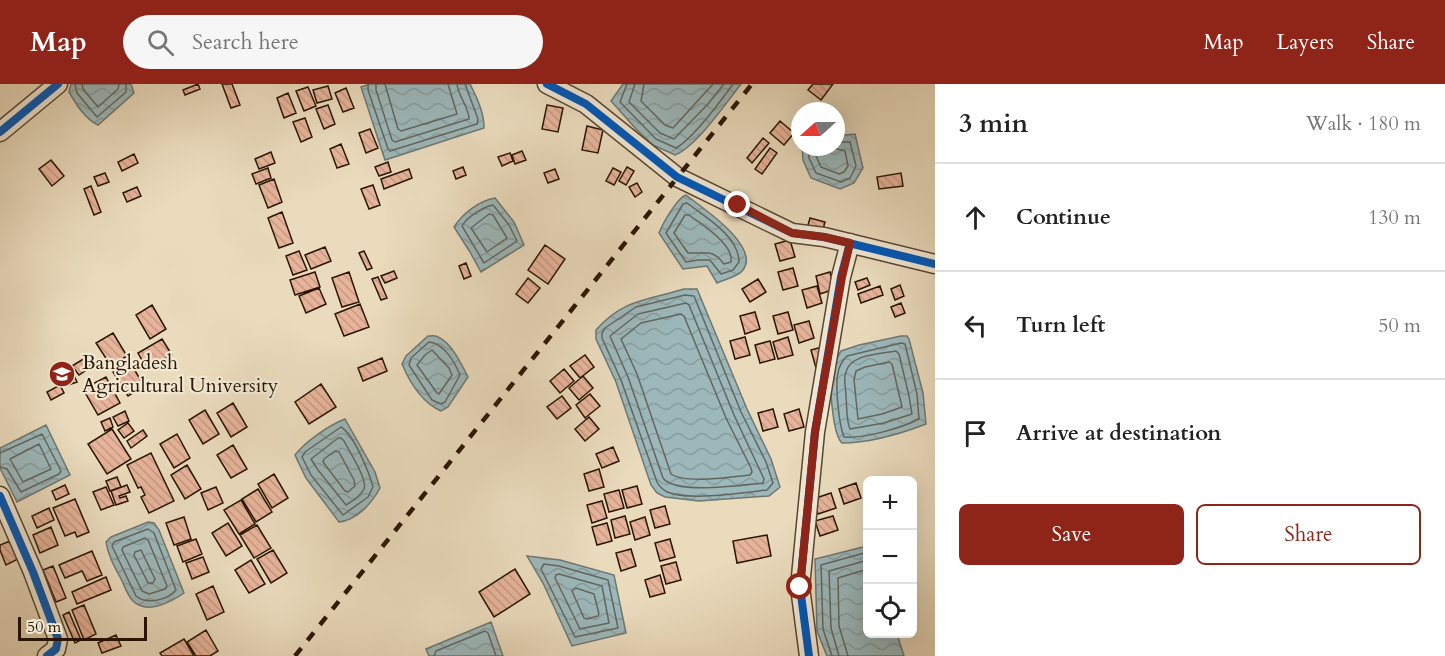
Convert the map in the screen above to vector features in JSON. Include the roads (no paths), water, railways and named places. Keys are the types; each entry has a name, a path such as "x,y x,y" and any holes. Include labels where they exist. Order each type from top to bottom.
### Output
{"street":[{"path":"0,132 58,84"},
{"path":"547,84 586,104 677,177 792,233 824,237 935,264"},
{"path":"809,656 800,587 812,465 819,410 850,243"},
{"path":"0,496 33,572 58,639 56,649 47,656"}],"water":[{"path":"71,84 131,84 134,93 98,125 85,115 69,92"},
{"path":"370,84 470,84 478,100 484,128 385,160 361,87"},
{"path":"623,84 741,84 702,134 675,155 653,145 611,101"},
{"path":"855,134 863,168 854,183 840,189 811,178 803,156 845,156 845,135"},
{"path":"686,195 737,239 744,250 746,260 743,270 738,274 717,283 707,266 683,269 659,233 667,217"},
{"path":"495,198 514,222 524,245 481,272 454,227 472,208"},
{"path":"684,289 697,289 747,409 771,459 780,487 769,496 699,501 665,497 657,493 651,485 616,382 596,339 596,330 626,306"},
{"path":"428,336 437,336 447,344 456,354 468,377 448,407 441,411 428,403 418,392 402,364 406,356"},
{"path":"907,336 909,339 923,393 926,424 885,437 842,443 834,422 831,393 834,364 839,354 841,351 859,345"},
{"path":"345,419 375,472 380,488 363,510 346,521 339,522 306,478 295,455 318,434"},
{"path":"46,425 70,475 17,502 0,468 0,448"},
{"path":"148,522 154,523 159,530 184,593 173,600 152,607 139,605 131,599 106,542 111,537"},
{"path":"863,547 863,638 898,638 904,656 827,656 817,631 815,559"},
{"path":"527,556 560,560 614,575 626,633 572,646 543,583"},
{"path":"491,622 503,656 429,656 426,649"}],"railway":[{"path":"295,656 752,84"}],"place":[{"name":"Bangladesh Agricultural University","path":"62,374"}]}
